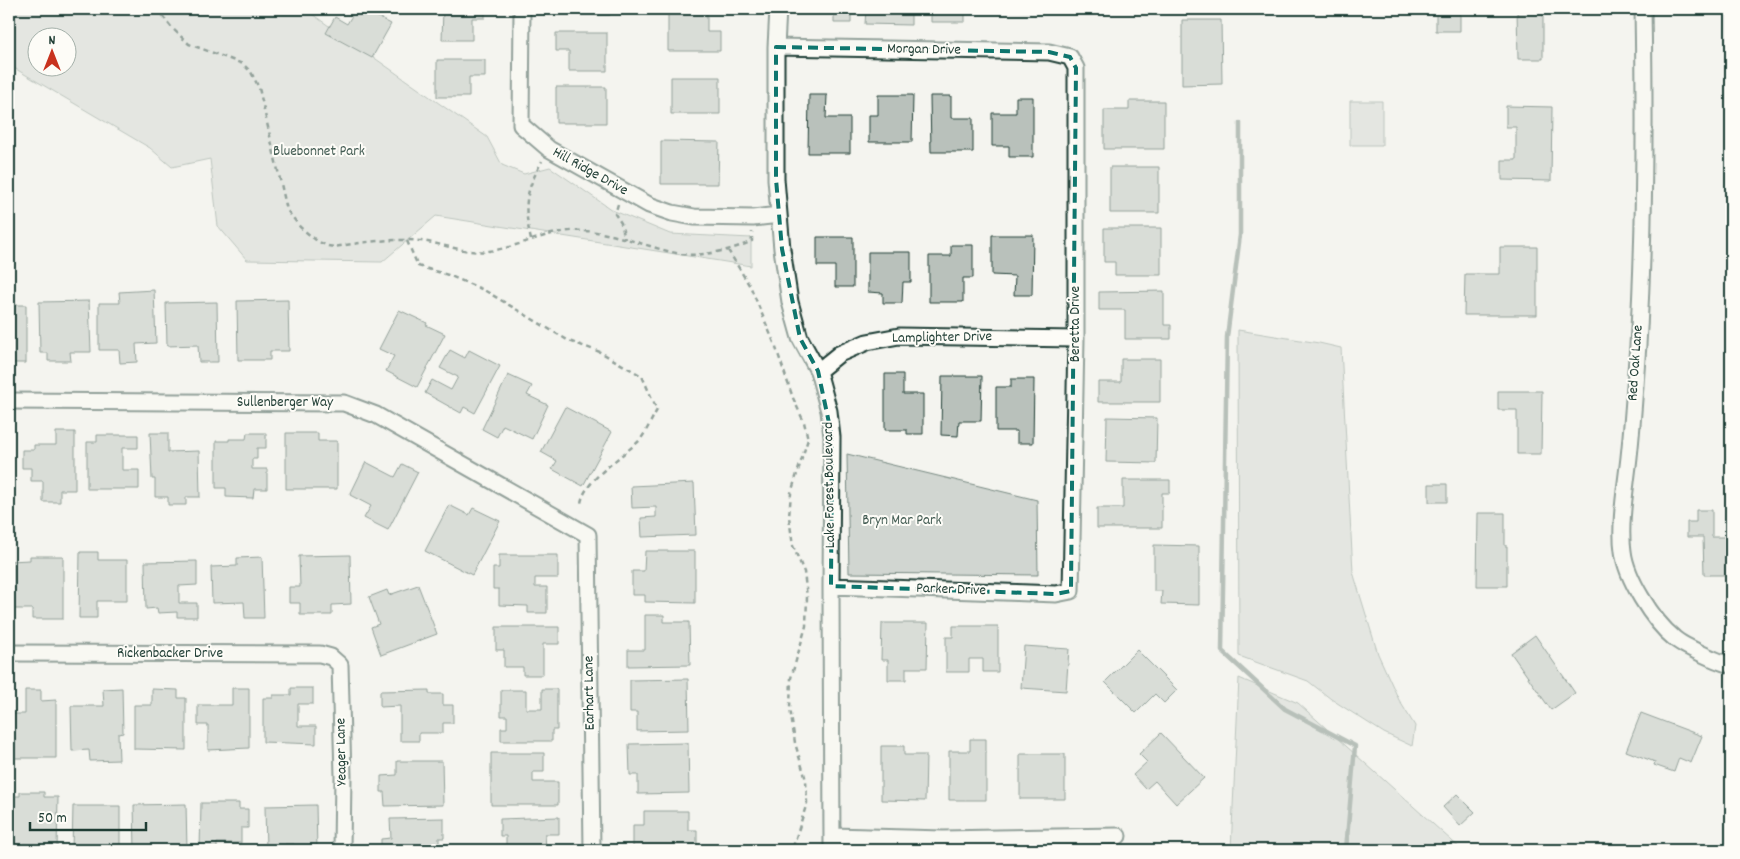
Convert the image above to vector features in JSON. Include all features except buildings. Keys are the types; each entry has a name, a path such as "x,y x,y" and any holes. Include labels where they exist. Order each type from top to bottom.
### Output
{"street":[{"name":"Hill Ridge Drive","path":"522,9 521,125 548,149 649,205 672,213 694,216 753,218 779,215"},
{"name":"Lake Forest Boulevard","path":"778,9 776,47 776,179 782,249 790,302 800,338 818,371 829,411 832,437 833,843"},
{"name":"Red Oak Lane","path":"1643,9 1645,151 1640,312 1632,424 1623,510 1623,552 1629,575 1664,630 1675,640 1731,666"},
{"name":"Morgan Drive","path":"776,47 1050,52 1070,58"},
{"name":"Beretta Drive","path":"1070,58 1076,68 1077,77 1076,339 1072,591"},
{"name":"Lamplighter Drive","path":"818,371 839,354 867,342 899,336 1076,339"},
{"name":"Sullenberger Way","path":"9,401 344,404 376,415 588,535"},
{"name":"Earhart Lane","path":"588,535 592,850"},
{"name":"Parker Drive","path":"831,586 1056,594 1072,591"},
{"name":"Rickenbacker Drive","path":"9,654 320,654 331,658"},
{"name":"Yeager Lane","path":"331,658 340,665 343,776 342,850"},
{"path":"833,843 1118,836"}],"path":[{"path":"157,9 172,28 189,44 244,64 251,72 259,88 287,210 300,227 317,241 328,246 421,241 465,252 476,252 508,247 564,231 600,232 683,254 728,250 752,241 753,218"},
{"path":"531,240 526,215 527,194 534,175 548,149"},
{"path":"622,190 615,214 621,223 626,239"},
{"path":"407,241 418,266 448,275 484,290 569,341 600,352 642,376 657,410 640,439 589,486 581,499 581,506"},
{"path":"728,250 751,288 775,345 793,398 804,422 808,439 791,494 789,517 793,546 804,572 807,597 806,626 792,678 790,708 795,743 806,780 807,803 792,850"}],"highlighted area":[{"path":"776,47 1049,52 1070,57 1076,68 1071,591 1056,594 831,586 832,437 818,371 800,338 782,249 776,179"}],"green space":[{"name":"Bluebonnet Park","path":"9,9 274,9 283,14 309,12 487,137 502,165 524,174 550,167 612,210 670,234 751,238 751,266 436,216 382,262 247,260 218,226 210,159 172,167 150,148 31,78 78,78 78,28 28,28 28,76 9,65"},
{"path":"1350,101 1382,101 1382,145 1350,145"},
{"path":"1238,330 1341,348 1353,572 1378,654 1399,700 1415,726 1412,746 1384,733 1331,699 1308,681 1239,656"},
{"name":"Bryn Mar Park","path":"847,454 1037,500 1038,575 849,573"},
{"path":"1239,678 1298,703 1462,850 1231,850"}],"waterway":[{"path":"1240,123 1240,235 1227,337 1222,651 1285,709 1355,746 1346,850"}]}
